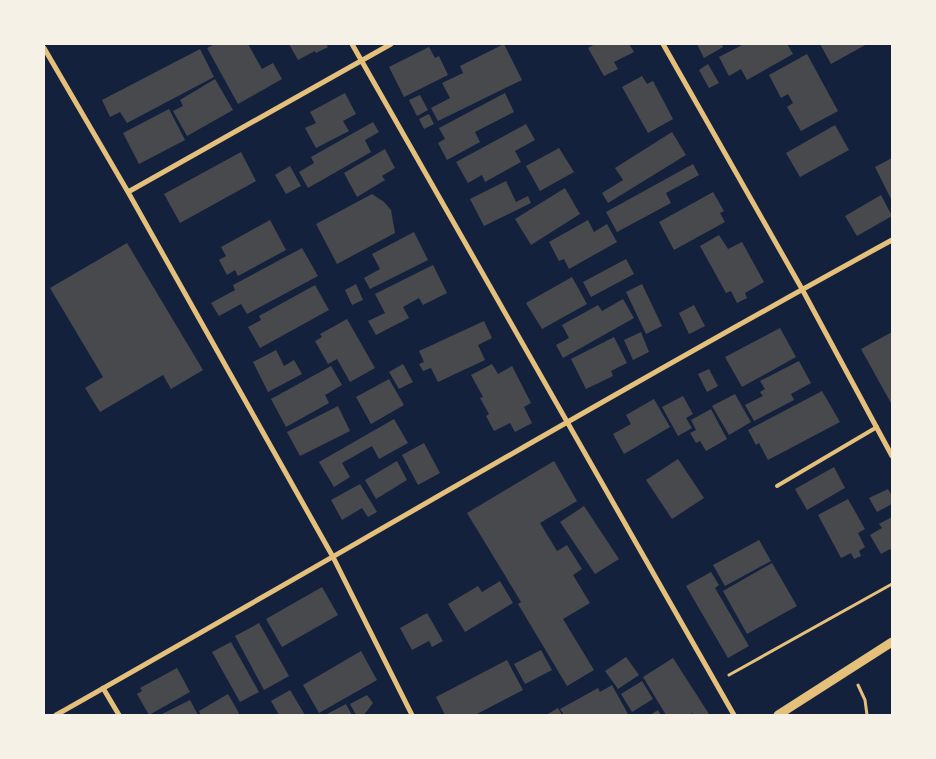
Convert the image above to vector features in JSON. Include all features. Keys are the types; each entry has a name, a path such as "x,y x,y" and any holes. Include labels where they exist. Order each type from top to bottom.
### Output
{"street":[{"path":"352,44 734,715"},
{"path":"128,192 391,44"},
{"path":"663,44 802,289 892,456"},
{"path":"44,48 128,192 333,557 412,715"},
{"path":"56,715 566,422 892,240"},
{"path":"778,715 892,642"},
{"path":"103,688 119,715"}],"lane":[{"path":"777,486 877,427"}],"path":[{"path":"716,683 892,584"},
{"path":"850,669 865,700 867,715"}],"building":[{"path":"215,44 248,44 262,69 273,63 282,79 238,104 207,48"},
{"path":"289,44 326,44 328,47 298,60"},
{"path":"504,44 522,80 438,121 431,108 450,98 442,83 463,73 460,66"},
{"path":"595,44 629,44 634,52 614,62 618,69 604,76 588,48"},
{"path":"697,44 722,44 723,47 704,58"},
{"path":"744,44 787,44 793,54 747,80 741,69 729,76 719,57"},
{"path":"820,44 867,44 831,64"},
{"path":"429,47 435,58 439,56 448,75 404,97 389,67"},
{"path":"200,49 214,77 127,123 120,112 110,117 102,100"},
{"path":"807,54 838,111 801,131 787,107 793,103 788,94 781,98 769,75"},
{"path":"708,64 719,83 709,88 699,70"},
{"path":"642,76 647,84 653,81 673,119 648,133 622,87"},
{"path":"215,79 233,110 187,136 173,111 183,106 180,100"},
{"path":"345,93 356,114 343,121 349,131 316,148 305,128 316,123 310,112"},
{"path":"505,93 514,112 475,132 480,142 447,160 438,143 445,139 439,128"},
{"path":"420,95 428,110 417,116 409,100"},
{"path":"169,109 185,140 139,164 123,133"},
{"path":"429,114 434,124 424,129 419,119"},
{"path":"373,122 379,132 365,140 371,152 308,188 299,172 314,163 311,157"},
{"path":"526,124 535,140 515,151 521,162 485,182 482,175 468,183 456,162"},
{"path":"835,125 849,150 800,177 786,153"},
{"path":"672,132 686,155 608,203 602,193 623,180 615,168"},
{"path":"559,148 574,172 540,191 526,166"},
{"path":"385,149 395,168 382,176 385,180 357,197 344,173"},
{"path":"241,152 256,181 180,223 164,194"},
{"path":"892,158 892,201 875,167"},
{"path":"693,164 699,175 666,193 671,203 617,232 606,212"},
{"path":"290,166 301,186 286,194 275,175"},
{"path":"506,181 516,202 528,196 531,203 484,226 470,199"},
{"path":"565,188 580,214 531,245 515,219"},
{"path":"713,192 724,211 720,213 725,222 674,250 659,222"},
{"path":"372,194 384,202 391,210 395,233 337,264 316,224"},
{"path":"881,195 892,216 857,236 845,216"},
{"path":"270,220 286,250 238,276 235,270 227,275 219,260 226,256 221,247"},
{"path":"588,220 594,232 607,224 617,242 569,269 564,259 559,261 549,242"},
{"path":"414,232 428,260 370,289 364,278 380,269 372,254"},
{"path":"719,235 728,249 742,242 764,282 745,293 747,298 737,303 731,291 726,293 700,246"},
{"path":"127,243 203,370 171,389 163,375 100,412 85,388 103,377 50,288"},
{"path":"302,248 318,276 247,314 241,304 219,316 211,303 235,290 233,285"},
{"path":"626,259 634,274 591,297 583,282"},
{"path":"433,265 447,293 423,305 419,298 403,307 409,318 376,335 368,321 385,313 375,294"},
{"path":"572,277 587,304 542,329 526,303"},
{"path":"356,284 363,300 352,305 345,290"},
{"path":"642,284 662,326 646,334 626,292"},
{"path":"315,285 329,310 260,348 248,327 261,320 259,316"},
{"path":"623,299 634,318 563,358 556,345 569,338 562,325 598,305 602,311"},
{"path":"694,305 705,326 689,334 679,313"},
{"path":"347,319 375,368 350,382 337,359 328,364 315,341 322,337 320,334"},
{"path":"484,321 492,338 478,345 485,360 438,382 431,368 423,371 419,364 424,362 419,351"},
{"path":"780,328 796,357 742,387 725,357"},
{"path":"641,332 649,352 633,360 624,340"},
{"path":"892,332 892,405 861,349"},
{"path":"614,337 627,363 611,371 613,376 586,389 571,359"},
{"path":"276,350 284,366 294,360 302,374 268,392 253,362"},
{"path":"799,361 811,383 791,394 794,400 754,421 745,405 763,396 760,392 765,389 760,381"},
{"path":"403,364 413,382 399,389 389,372"},
{"path":"492,364 498,374 512,366 531,403 524,407 532,423 515,432 510,423 494,431 486,416 489,414 480,398 483,397 471,375"},
{"path":"331,366 342,385 325,395 329,403 286,427 271,399"},
{"path":"709,369 718,386 707,392 698,374"},
{"path":"389,379 404,405 371,424 356,397"},
{"path":"822,391 840,422 768,460 759,443 756,445 748,430"},
{"path":"735,394 751,422 729,435 712,406"},
{"path":"683,396 693,414 686,418 692,428 678,436 662,407"},
{"path":"654,399 670,427 624,454 613,434 631,424 626,415"},
{"path":"338,406 350,431 300,456 287,432"},
{"path":"711,409 727,439 706,451 700,441 696,443 690,433 696,430 691,420"},
{"path":"394,419 408,443 379,459 372,446 342,463 350,477 334,487 319,462"},
{"path":"424,443 440,473 418,485 402,455"},
{"path":"678,459 704,498 672,519 646,480"},
{"path":"397,461 407,480 376,499 365,480"},
{"path":"554,461 577,501 540,523 557,551 567,545 582,569 573,575 590,603 563,619 594,670 567,686 518,604 521,602 467,513"},
{"path":"834,467 845,488 807,510 795,489"},
{"path":"360,484 377,512 368,517 362,508 342,520 331,500"},
{"path":"888,489 892,496 892,504 877,512 869,498"},
{"path":"848,499 865,529 858,533 865,547 859,551 861,556 854,559 851,553 841,558 818,515"},
{"path":"584,506 619,559 595,574 560,522"},
{"path":"892,517 892,552 890,549 881,554 870,535 882,528 879,524"},
{"path":"759,540 771,561 725,586 713,565"},
{"path":"772,563 797,606 747,634 723,591"},
{"path":"711,572 719,585 715,588 749,646 728,658 686,586"},
{"path":"500,581 513,603 465,632 448,604 478,586 482,592"},
{"path":"322,587 338,615 282,647 266,619"},
{"path":"427,613 443,641 432,647 429,641 412,650 400,628"},
{"path":"259,623 289,676 264,690 235,636"},
{"path":"231,642 259,692 240,702 212,652"},
{"path":"541,650 552,670 525,684 514,664"},
{"path":"361,651 377,680 319,713 303,685"},
{"path":"626,657 639,675 618,689 605,671"},
{"path":"673,658 709,714 666,715 643,677"},
{"path":"507,660 523,690 475,715 445,715 436,697"},
{"path":"177,668 190,692 149,715 137,694 142,691 140,688"},
{"path":"642,681 653,699 632,712 621,694"},
{"path":"612,685 628,714 564,715 560,709 598,688 600,692"},
{"path":"290,690 305,715 279,715 271,701"},
{"path":"228,694 239,713 236,715 201,715 199,711"},
{"path":"367,695 373,703 364,715 356,715 350,704"},
{"path":"190,700 198,715 160,715"},
{"path":"346,704 352,715 325,715"},
{"path":"558,708 562,715 546,715"},
{"path":"658,710 661,715 650,715"}]}
